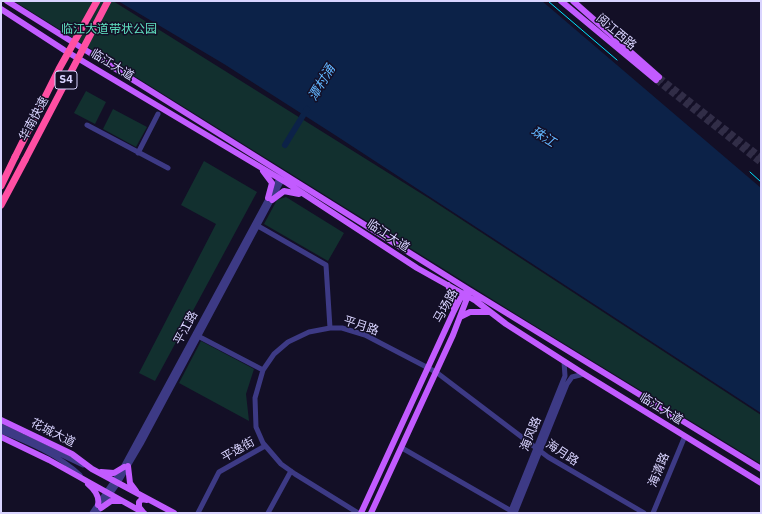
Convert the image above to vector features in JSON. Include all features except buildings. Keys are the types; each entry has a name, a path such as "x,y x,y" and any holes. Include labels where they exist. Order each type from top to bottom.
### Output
{"highway":[{"name":"华南快速","path":"1,186 59,69 97,1"},
{"name":"华南快速","path":"1,205 108,1"},
{"path":"1,210 6,197"}],"main road":[{"name":"临江大道","path":"7,1 282,177 310,199 417,268 492,312 506,324 564,362 761,483"},
{"name":"阅江西路","path":"561,1 657,79 573,1"},
{"name":"临江大道","path":"1,10 64,50 261,168 282,177 330,202 469,290 761,469"},
{"path":"261,168 272,183 270,199"},
{"path":"270,199 280,193 290,191 310,199"},
{"path":"325,209 325,202 330,202"},
{"path":"417,268 422,266 423,263 421,259"},
{"path":"448,285 454,304 453,313 458,312 460,317 470,312 492,312"},
{"name":"马场路","path":"371,513 436,372 460,317 469,290"},
{"name":"马场路","path":"360,513 453,313 466,296"},
{"path":"506,324 506,317 512,316"},
{"name":"花城大道","path":"1,420 72,454 92,469 174,513"},
{"name":"花城大道","path":"1,437 30,450 83,478 143,513"},
{"path":"92,469 112,473 126,466 132,487 151,501"},
{"path":"83,478 96,493 100,506 114,500 124,502"},
{"path":"143,513 139,507 141,500 151,501"}],"street":[{"path":"138,153 158,114"},
{"path":"87,125 168,168"},
{"name":"平江路","path":"100,506 126,466 282,177"},
{"name":"平江路","path":"196,335 258,226 270,199"},
{"path":"258,226 326,266 330,328"},
{"name":"平月路","path":"360,513 291,471 265,446 256,427 254,413 258,382 263,370 274,354 288,342 310,332 330,328 342,328 365,335 436,372"},
{"path":"196,335 263,370"},
{"name":"海风路","path":"539,449 565,376 564,362"},
{"name":"海月路","path":"436,372 539,449 600,489 644,513"},
{"name":"海风路","path":"512,513 570,380 575,375 584,374"},
{"name":"花城大道","path":"1,426 92,469"},
{"name":"花城大道","path":"1,431 58,458 72,467 83,478"},
{"name":"海清路","path":"653,513 685,436"},
{"name":"平逸街","path":"198,513 219,472 265,446"},
{"path":"402,448 512,513"},
{"path":"268,513 291,471"},
{"path":"92,513 100,506"},
{"path":"97,513 100,506"}],"green space":[{"name":"临江大道带状公园","path":"14,1 113,1 430,199 761,415 761,464 519,316"},
{"path":"86,91 106,102 95,124 74,113"},
{"path":"113,109 147,127 136,147 103,129"},
{"path":"204,161 257,192 155,381 139,373 216,224 181,205"},
{"path":"286,197 344,233 328,261 264,224 277,200"},
{"path":"201,341 254,369 246,394 249,421 179,383"}],"water":[{"name":"珠江","path":"118,1 542,1 761,188 761,413 335,135 224,64"}],"waterway":[{"name":"潭村涌","path":"285,145 307,109"}],"tunnel":[{"path":"659,77 761,157"},
{"path":"656,80 761,163"}],"tram line":[{"path":"548,1 617,60"},
{"path":"750,172 761,182"}]}
